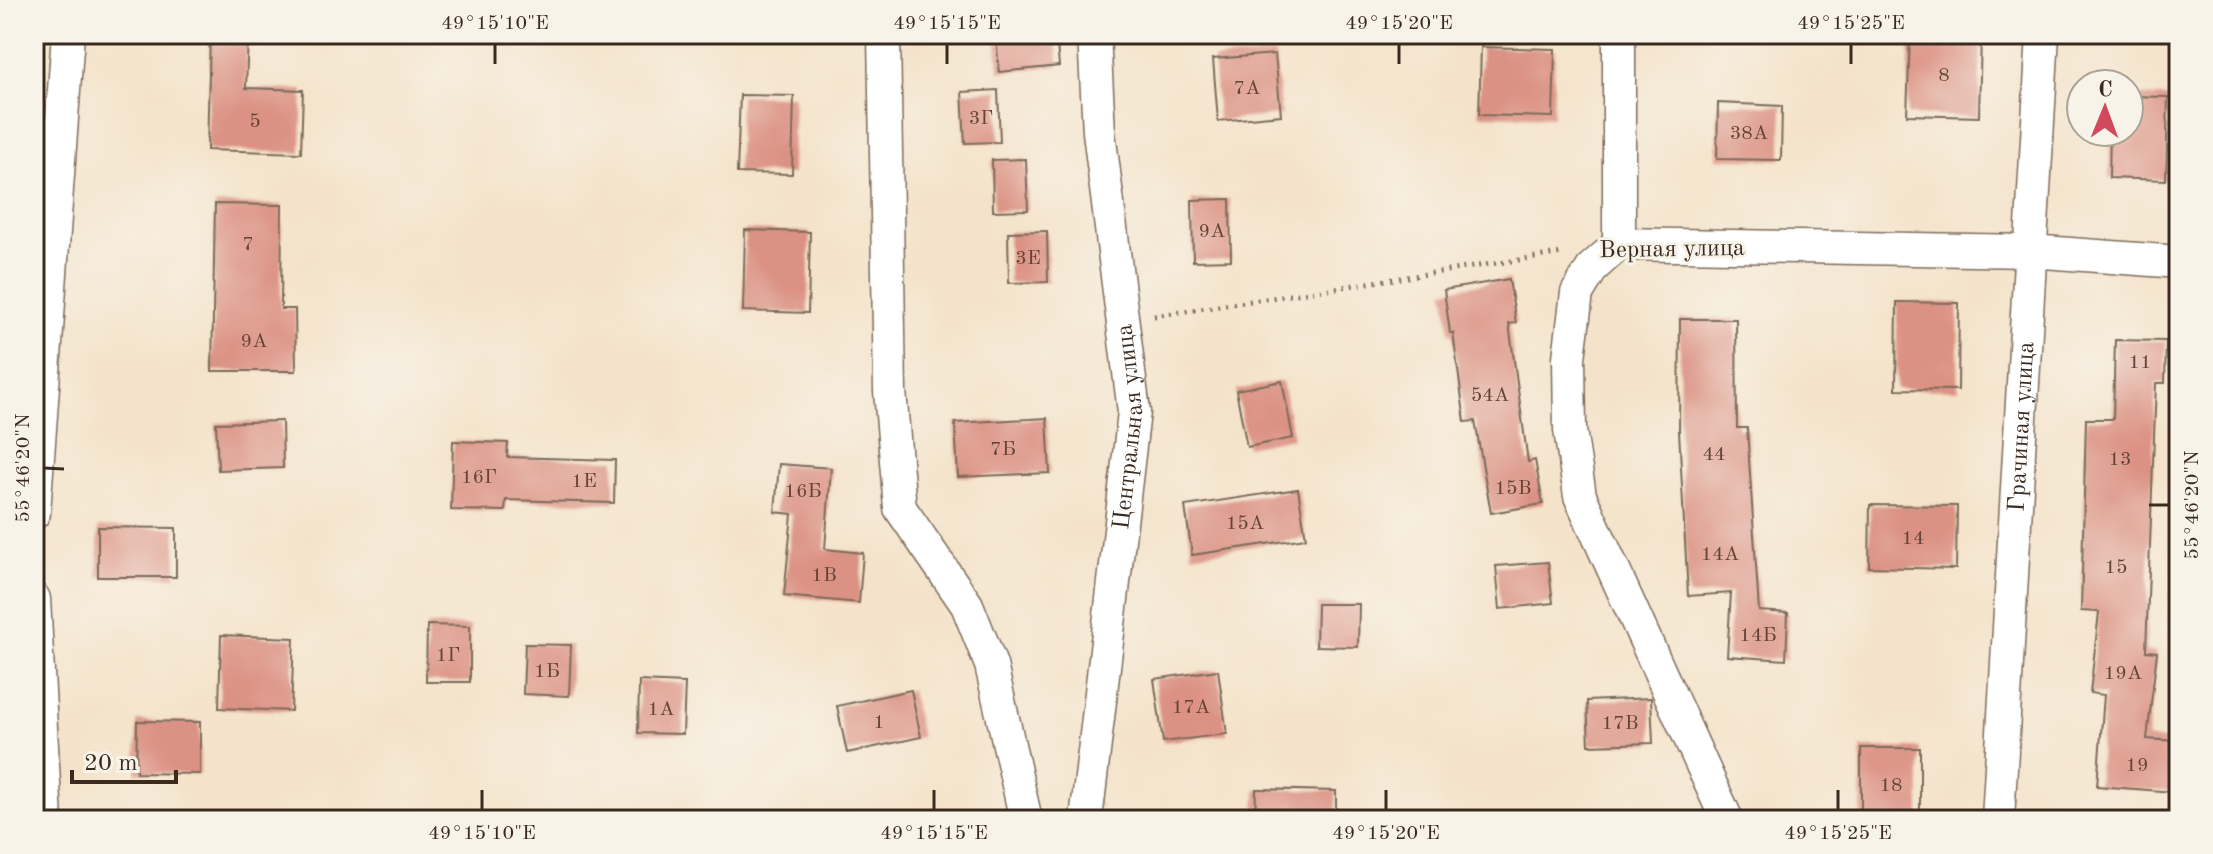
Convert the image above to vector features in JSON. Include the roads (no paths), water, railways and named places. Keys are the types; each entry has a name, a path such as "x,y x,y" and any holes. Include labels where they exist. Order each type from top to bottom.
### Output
{"street":[{"path":"34,513 68,34"},
{"path":"884,34 890,391 900,508 967,605 991,665 1026,820"},
{"name":"Центральная улица","path":"1086,820 1134,412 1099,132 1094,34"},
{"path":"1619,34 1619,244 1593,267 1577,293 1569,358 1570,430 1580,496 1727,820"},
{"name":"Грачиная улица","path":"1998,820 2043,34"},
{"name":"Верная улица","path":"1619,244 2030,251 2179,262"},
{"path":"34,599 46,820"}]}
